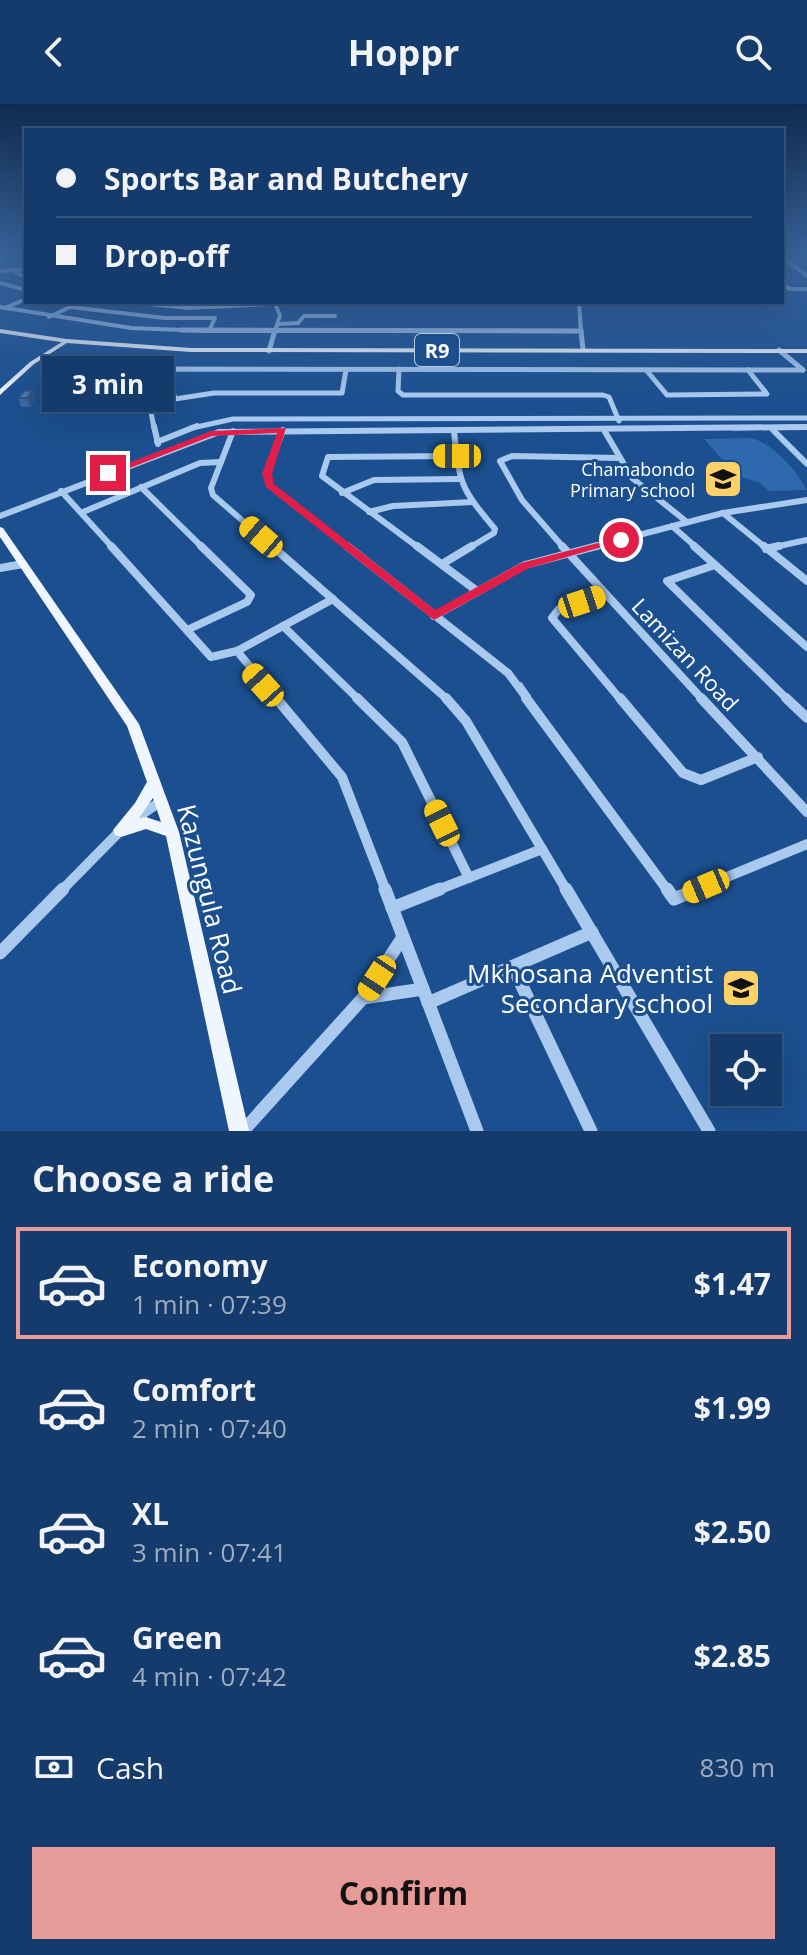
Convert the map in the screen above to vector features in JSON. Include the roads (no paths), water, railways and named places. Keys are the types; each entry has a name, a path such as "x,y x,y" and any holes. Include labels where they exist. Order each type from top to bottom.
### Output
{"highway":[{"name":"R9","path":"0,331 153,349 807,351"}],"main road":[{"path":"0,393 32,363 67,341"},
{"name":"Kazungula Road","path":"0,530 133,724 172,832 241,1131"},
{"path":"120,830 140,807 154,782"},
{"path":"120,830 146,823 172,832"}],"street":[{"path":"49,317 77,304"},
{"path":"151,304 176,307 250,304"},
{"path":"176,307 180,304"},
{"path":"269,351 280,315 275,304"},
{"path":"579,304 583,350"},
{"path":"70,307 165,318 215,318 209,331"},
{"path":"2,308 131,328 209,331 581,331"},
{"path":"278,324 298,323 304,316 335,316"},
{"path":"779,350 805,371"},
{"path":"175,398 166,373 172,369 805,371"},
{"path":"399,369 398,391 403,395 603,395 609,397 619,421"},
{"path":"162,452 157,442 151,404 214,393 334,395 342,393 346,370"},
{"path":"647,371 667,395 767,394 748,370"},
{"path":"157,442 203,423 233,419 619,421 807,418"},
{"path":"0,516 211,434 233,431 773,430 807,427"},
{"path":"283,430 267,474 269,485 520,685 674,899 807,844"},
{"path":"604,430 632,478 687,522"},
{"path":"773,430 807,464"},
{"path":"233,431 211,488 213,495 449,701 466,721 709,1131"},
{"path":"442,564 494,533 493,525 473,502 459,479 454,431"},
{"path":"457,456 330,456 322,476 477,591"},
{"name":"Lamizan Road","path":"619,458 512,456 500,461 507,481 569,555 807,812"},
{"path":"83,512 200,463 221,462"},
{"path":"342,493 374,480 459,479"},
{"path":"141,487 251,595 247,602 187,630"},
{"path":"61,491 211,657 237,651 333,599"},
{"path":"434,616 525,565 723,513 807,500"},
{"path":"369,512 393,506 473,502"},
{"path":"723,513 807,581"},
{"path":"672,526 807,647"},
{"path":"766,549 807,540"},
{"path":"0,568 23,564"},
{"path":"715,565 667,581 807,718"},
{"path":"605,594 559,609 552,618 683,773 701,780 758,757"},
{"path":"283,626 402,742 469,878"},
{"path":"237,651 244,664 336,767 477,1131"},
{"path":"0,953 120,830 161,801"},
{"path":"392,908 542,849"},
{"path":"363,998 425,996 513,967 592,932"},
{"path":"241,1131 363,998 403,937"},
{"path":"513,967 591,1131"}],"waterway":[{"path":"521,683 530,696"}],"place":[{"name":"Chamabondo Primary school","path":"723,479"},
{"name":"Mkhosana Adventist Secondary school","path":"741,988"}]}
